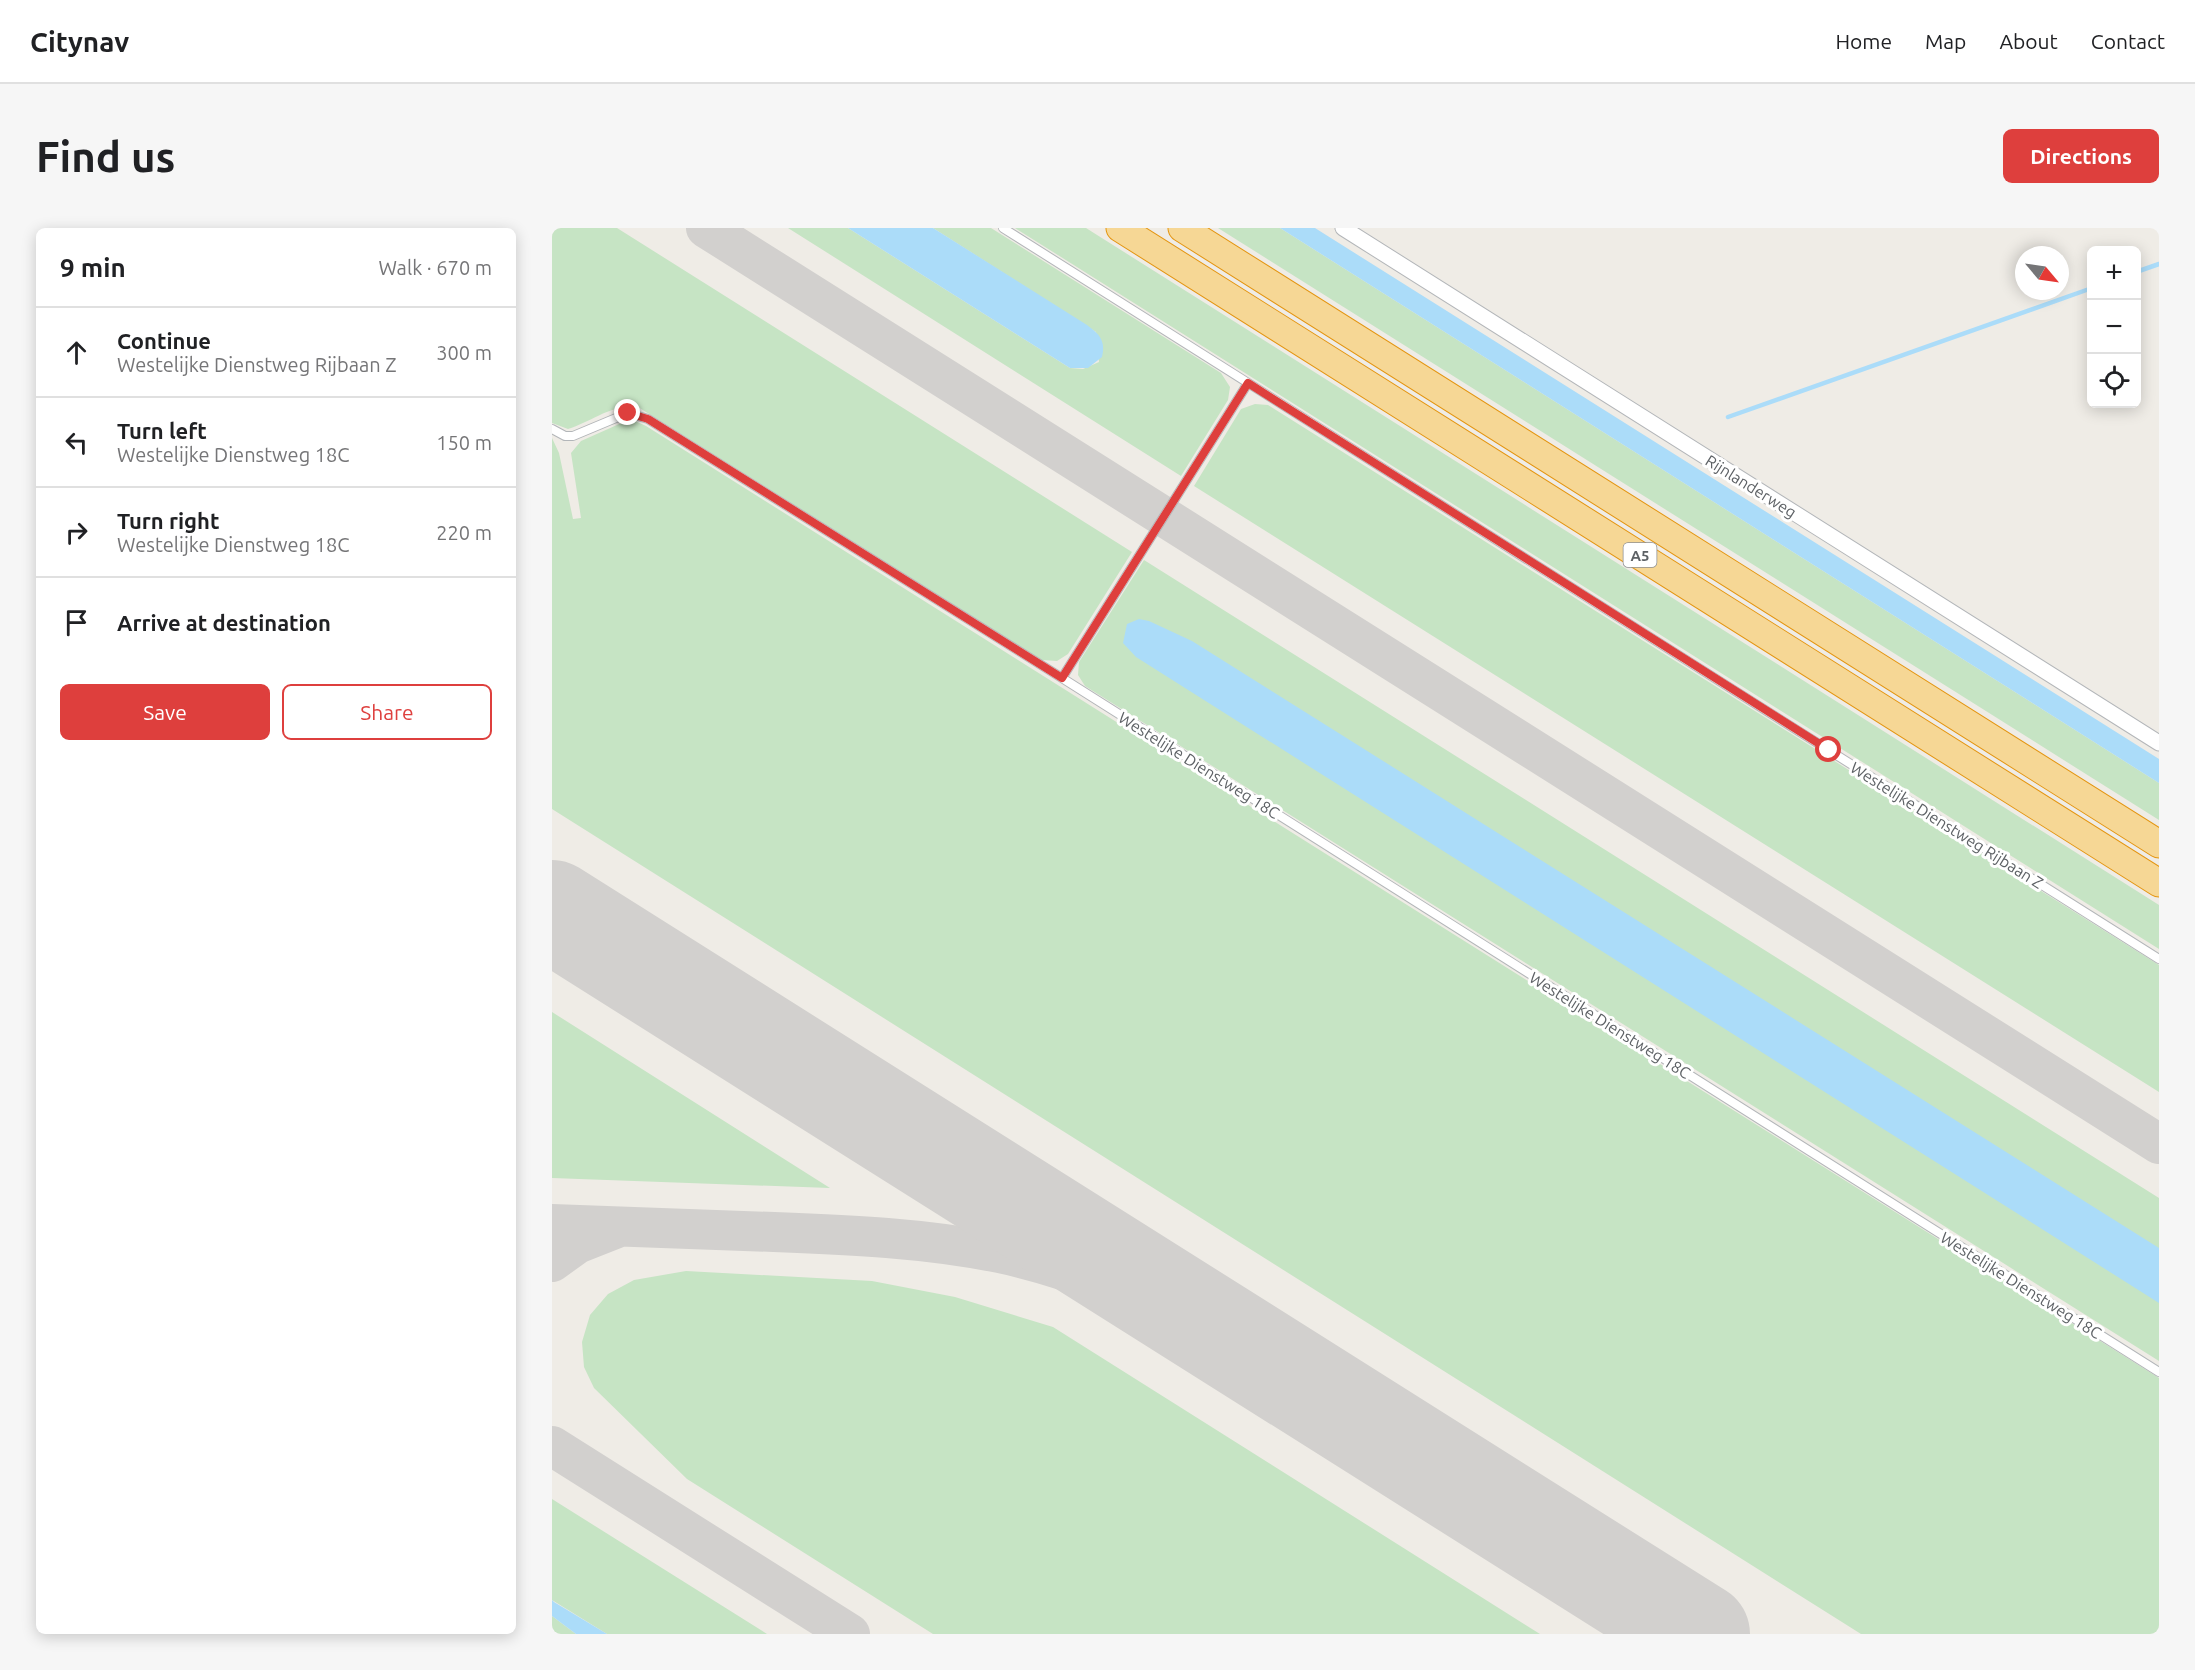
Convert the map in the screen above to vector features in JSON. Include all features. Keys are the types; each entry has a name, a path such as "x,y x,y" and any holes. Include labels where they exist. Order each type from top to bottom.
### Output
{"highway":[{"name":"A5","path":"1120,228 2159,883"},
{"name":"A5","path":"1182,228 2159,844"}],"street":[{"name":"Rijnlanderweg","path":"1343,228 2159,743"}],"lane":[{"name":"Westelijke Dienstweg Rijbaan Z","path":"1003,228 2159,959"},
{"path":"1062,678 1248,383"},
{"name":"Westelijke Dienstweg 18C","path":"552,429 564,436 573,436 628,413 648,419 2159,1372"}],"green space":[{"path":"552,228 617,228 1132,552 1068,654 1057,661 1042,660 638,407 611,410 568,429 552,423"},
{"path":"788,228 848,228 1070,368 1083,369 1099,362 1096,332 933,228 991,228 1221,373 1230,387 1228,400 1181,476"},
{"path":"1015,228 1086,228 2159,905 2159,949"},
{"path":"1218,228 1280,228 2159,783 2159,820"},
{"path":"1255,404 1268,405 2159,965 2159,1092 1194,486 1241,409"},
{"path":"626,421 635,421 646,426 2159,1378 2159,1634 1861,1634 552,809 552,438 559,453 573,519 581,518 571,453 581,441"},
{"path":"1144,560 2159,1198 2159,1361 1085,686 1078,675 1079,662"},
{"path":"552,1012 830,1188 552,1178"},
{"path":"686,1271 872,1281 955,1297 1053,1327 1540,1634 933,1634 687,1479 594,1388 584,1367 582,1342 590,1315 608,1294 634,1280"},
{"path":"552,1499 767,1634 607,1634 552,1600"},
{"path":"552,1616 576,1634 552,1634"}],"water":[{"path":"848,228 933,228 1095,331 1102,342 1102,357 1088,368 1070,368"},
{"path":"1280,228 1315,228 2159,759 2159,783"},
{"path":"1139,619 1149,621 1192,641 2159,1248 2159,1303 1136,657 1123,643 1127,624"},
{"path":"552,1600 607,1634 576,1634 552,1616"}],"waterway":[{"path":"2141,270 2159,264"},
{"path":"1728,417 2087,290"}],"taxiway":[{"path":"706,228 2159,1144"},
{"path":"552,1224 859,1236 971,1248 1029,1260 1089,1279 1233,1340"},
{"path":"552,1262 577,1244 615,1229"},
{"path":"552,1446 850,1634"}],"runway":[{"path":"552,911 1699,1634"}],"route":[{"path":"628,413 648,419 1062,678 1248,383 1829,750"}]}
